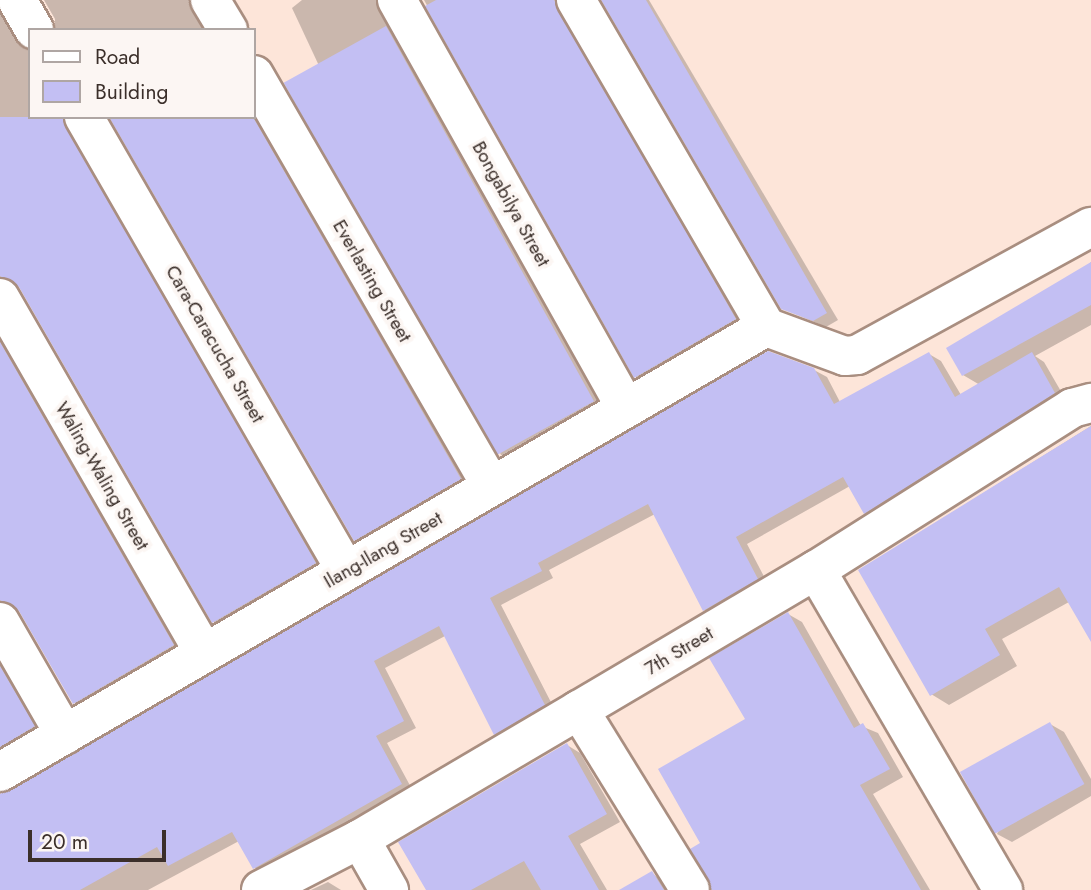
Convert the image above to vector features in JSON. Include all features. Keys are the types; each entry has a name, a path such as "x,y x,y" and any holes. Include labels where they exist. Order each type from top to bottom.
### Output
{"street":[{"path":"210,0 227,28"},
{"name":"Bongabilya Street","path":"397,0 626,408"},
{"path":"576,0 766,327 845,355 857,355 1091,227"},
{"name":"Everlasting Street","path":"256,78 491,486"},
{"name":"Cara-Caracucha Street","path":"86,119 346,571"},
{"name":"Waling-Waling Street","path":"0,298 204,653"},
{"name":"Ilang-Ilang Street","path":"0,772 766,327"},
{"name":"7th Street","path":"261,890 360,839 816,570 1072,408 1091,403"},
{"path":"816,570 1003,890"},
{"path":"0,622 65,735"},
{"path":"579,710 690,890"},
{"path":"360,839 389,890"}],"building":[{"path":"436,0 554,0 736,319 634,378 425,6"},
{"path":"601,0 646,0 827,313 813,321 781,309"},
{"path":"386,26 594,401 492,458 284,83"},
{"path":"0,117 63,119 316,563 212,623 19,287 0,276"},
{"path":"110,119 254,119 461,479 354,541"},
{"path":"1091,262 1091,305 962,376 946,348"},
{"path":"0,342 174,645 73,704 19,611 0,600"},
{"path":"768,351 814,368 834,404 929,352 955,397 1032,352 1055,393 864,514 843,477 736,537 758,579 703,611 648,504 538,563 542,571 490,598 545,705 494,735 439,626 374,661 404,721 376,736 402,784 253,869 232,832 168,866 157,847 80,890 0,890 0,794"},
{"path":"1091,426 1091,642 1059,587 985,629 1000,655 930,696 858,570"},
{"path":"788,612 854,728 863,723 890,769 860,785 921,890 712,890 690,849 700,843 658,769 745,719 709,658"},
{"path":"0,666 35,726 0,747"},
{"path":"1050,722 1084,784 994,834 960,772"},
{"path":"567,743 607,814 568,836 599,890 541,890 524,861 471,890 426,890 398,842"},
{"path":"652,871 664,890 619,890"}]}
